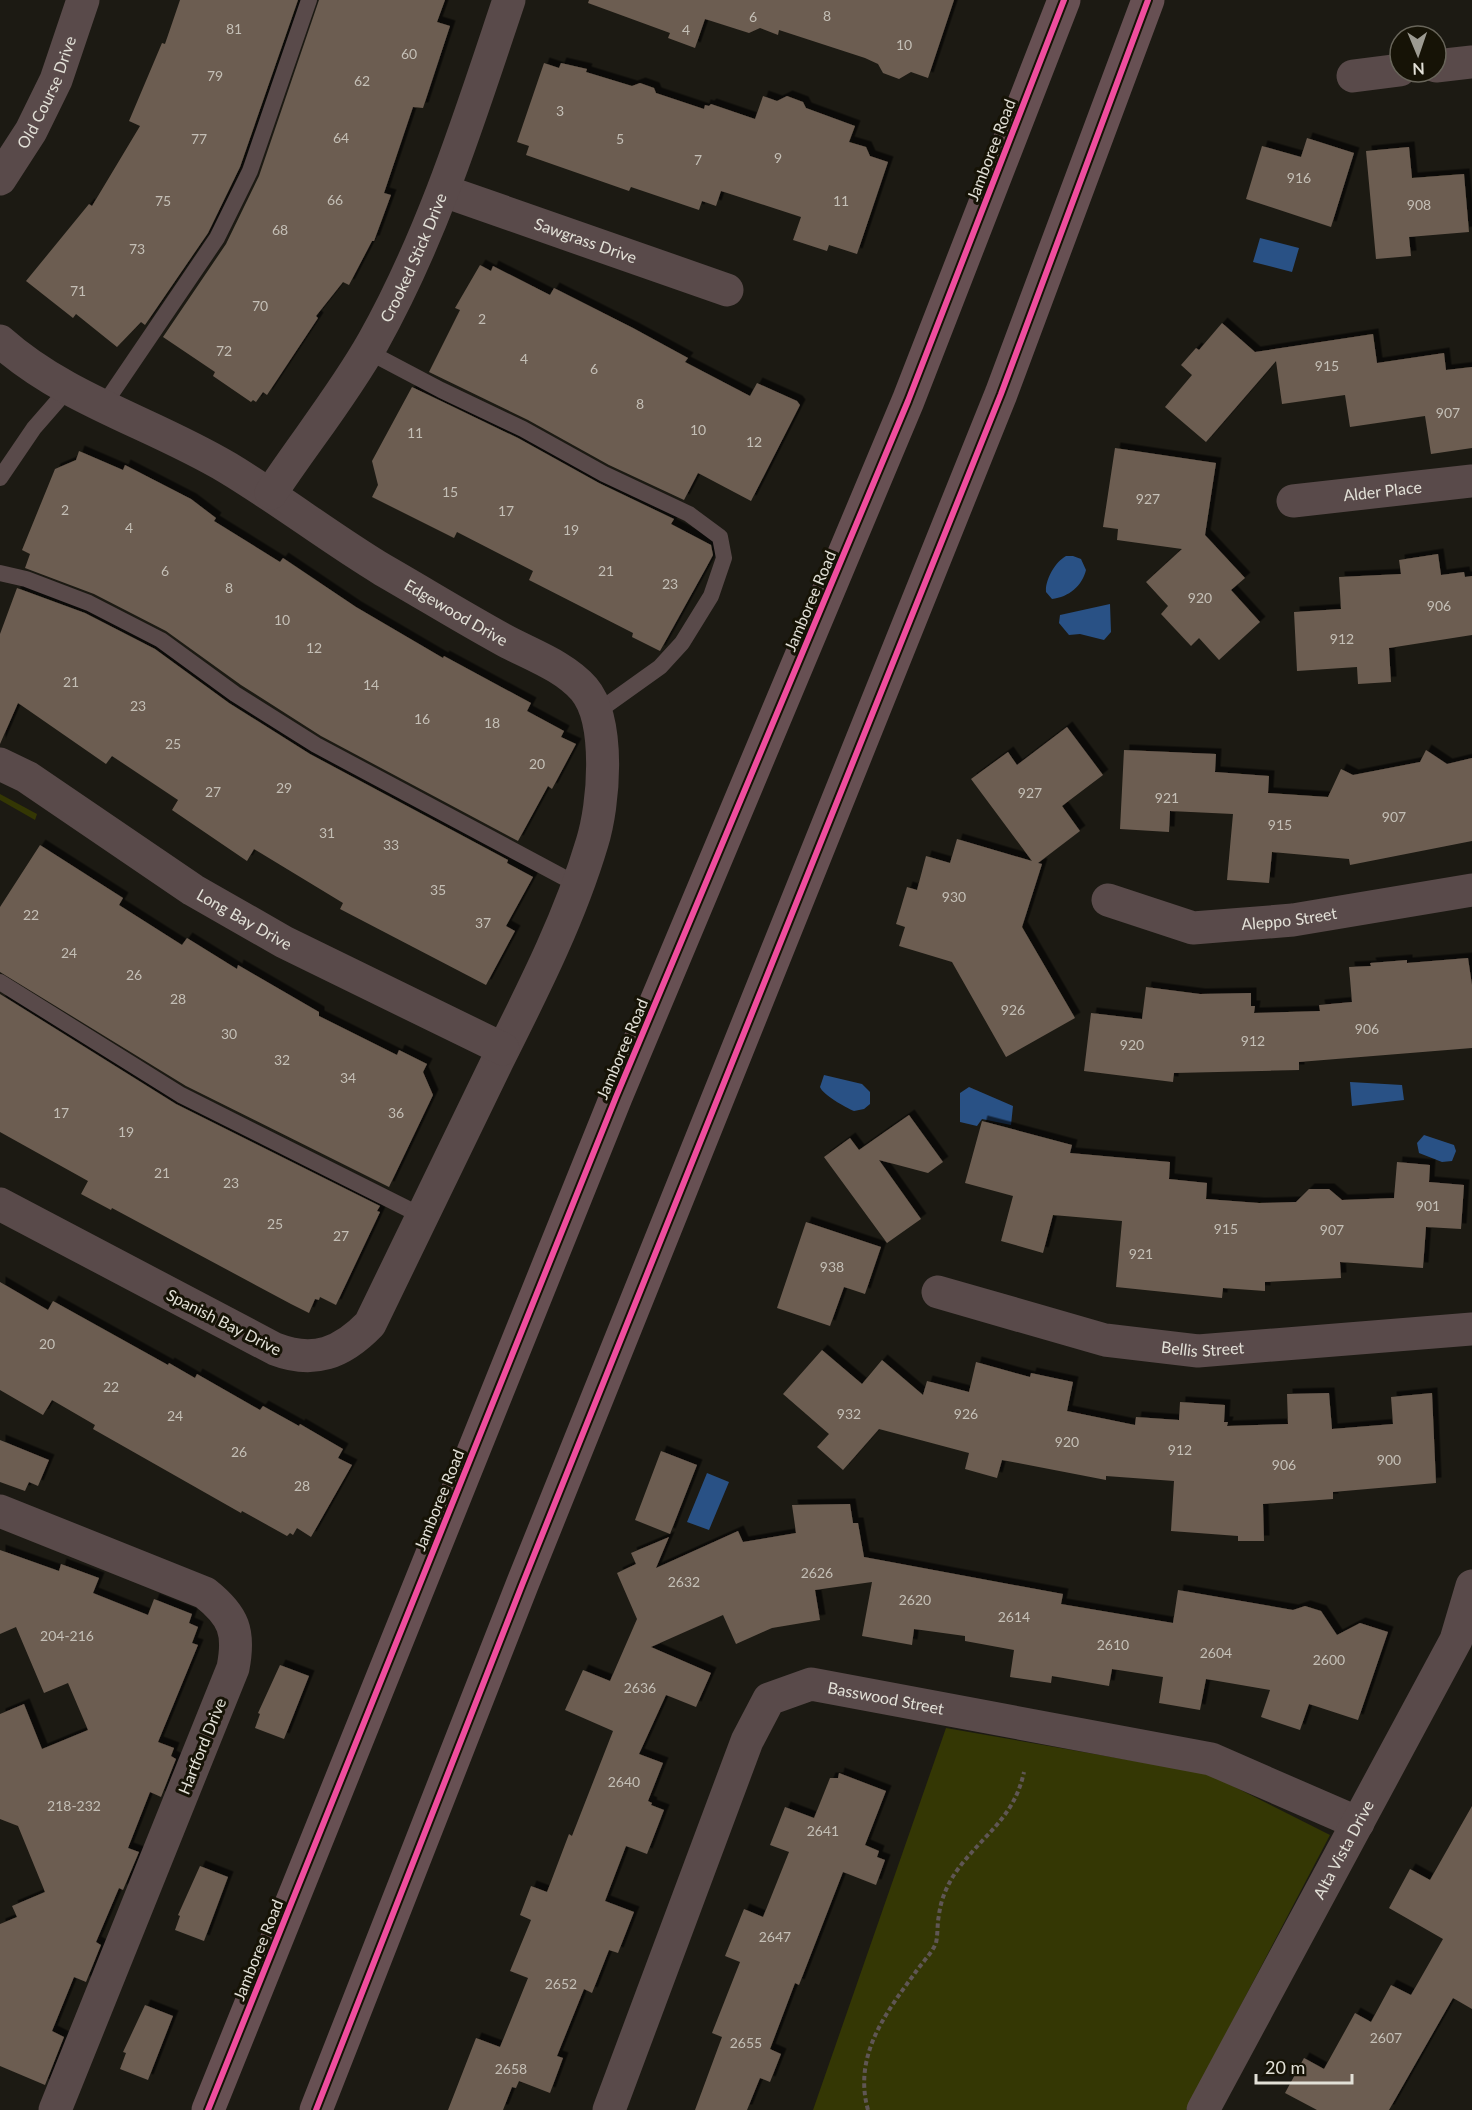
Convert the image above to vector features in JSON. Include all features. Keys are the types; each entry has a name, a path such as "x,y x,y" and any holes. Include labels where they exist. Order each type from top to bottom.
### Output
{"main road":[{"name":"Jamboree Road","path":"208,2110 612,1108 908,401 1064,0"},
{"path":"316,2110 522,1585 1001,394 1148,0"}],"street":[{"name":"Old Course Drive","path":"0,179 31,131 56,80 83,0"},
{"name":"Crooked Stick Drive","path":"270,493 368,351 412,263 444,191 509,0"},
{"path":"1448,65 1472,62"},
{"path":"1353,76 1388,72"},
{"name":"Sawgrass Drive","path":"444,191 727,290"},
{"name":"Edgewood Drive","path":"0,341 19,358 68,389 191,445 270,493 379,567 569,675 586,692 597,712 601,736 600,794 594,840 566,921 504,1049"},
{"name":"Alder Place","path":"1293,501 1472,481"},
{"name":"Long Bay Drive","path":"0,764 27,777 193,890 284,942 504,1049"},
{"name":"Aleppo Street","path":"1108,900 1193,928 1293,920 1472,890"},
{"name":"Spanish Bay Drive","path":"0,1204 275,1349 289,1355 313,1356 333,1353 353,1341 370,1324 504,1049"},
{"name":"Bellis Street","path":"938,1292 1105,1340 1198,1351 1472,1329"},
{"name":"Hartford Drive","path":"0,1512 205,1593 222,1606 233,1625 237,1647 233,1668 56,2110"},
{"name":"Alta Vista Drive","path":"1203,2110 1456,1640 1472,1586"},
{"name":"Basswood Street","path":"609,2110 747,1741 769,1699 811,1684 1211,1759 1358,1822"}],"lane":[{"path":"103,406 217,238 250,171 309,0"},
{"path":"368,351 441,390 523,429 604,474 688,514 720,537 724,558 711,596 682,643 660,667 597,712"},
{"path":"0,478 34,428 68,389"},
{"path":"0,573 26,579 89,603 161,640 236,694 316,745 578,885"},
{"path":"0,982 181,1095 422,1216"}],"path":[{"path":"868,2110 864,2096 864,2070 879,2023 936,1943 939,1914 945,1890 974,1850 1001,1822 1020,1790 1024,1772"}],"shaded area":[{"path":"0,794 37,814 35,820 0,800"},
{"path":"946,1728 1209,1774 1330,1835 1186,2110 813,2110"}],"water":[{"path":"1260,238 1299,248 1292,272 1253,262"},
{"path":"1066,556 1081,559 1086,570 1074,590 1052,599 1046,592 1047,582 1055,567"},
{"path":"1110,604 1111,632 1104,640 1080,634 1069,635 1059,623 1060,615"},
{"path":"824,1075 862,1084 870,1092 870,1104 864,1109 854,1111 825,1094 820,1087"},
{"path":"1350,1082 1402,1085 1404,1100 1352,1106"},
{"path":"969,1087 1013,1106 1011,1125 982,1119 977,1126 960,1122 960,1093"},
{"path":"1424,1135 1454,1145 1456,1151 1452,1161 1442,1162 1419,1153 1417,1143"},
{"path":"707,1473 729,1482 709,1530 687,1522"}],"building":[{"path":"180,0 298,0 240,167 208,233 145,325 141,322 117,347 76,314 73,318 26,281 89,204 92,206 140,126 129,121 162,43 165,44"},
{"path":"319,0 445,0 437,22 450,26 423,108 413,107 384,193 391,195 374,241 349,285 343,282 316,316 318,318 267,395 263,392 256,402 253,400 251,402 213,376 215,372 163,337 226,244 259,176"},
{"path":"589,0 954,0 928,78 911,72 899,79 883,73 878,64 865,58 779,30 778,35 760,28 749,33 705,19 695,48 668,38 670,33 588,3"},
{"path":"544,63 559,68 561,63 587,69 586,72 632,86 640,83 654,88 656,93 704,109 705,105 711,104 755,119 763,96 777,101 787,96 803,102 806,108 855,126 849,142 866,147 870,156 888,162 857,254 829,245 827,251 793,240 801,217 721,191 716,206 702,201 699,210 631,187 629,191 526,155 529,146 517,142"},
{"path":"1307,138 1354,153 1331,227 1246,199 1262,146 1301,157"},
{"path":"1409,147 1412,178 1464,174 1469,232 1409,237 1411,256 1376,259 1366,151"},
{"path":"480,265 491,271 493,266 550,295 554,288 688,358 685,362 750,396 757,383 797,401 800,405 751,501 698,473 684,500 609,465 528,420 429,372 460,310 455,308"},
{"path":"1222,323 1255,352 1373,334 1377,363 1444,353 1446,370 1472,367 1472,448 1431,454 1425,416 1350,427 1345,395 1282,404 1276,361 1206,442 1165,407 1192,375 1181,365 1196,348 1199,350"},
{"path":"412,387 518,438 599,483 674,519 671,524 711,545 713,555 660,651 632,637 633,633 529,580 533,571 457,532 454,538 372,497 378,485 372,461"},
{"path":"1115,448 1216,463 1205,535 1245,578 1231,590 1260,622 1219,660 1199,638 1191,646 1161,614 1168,606 1146,582 1182,549 1117,540 1118,529 1103,527"},
{"path":"79,451 123,470 125,465 191,499 216,518 214,521 280,562 283,558 356,607 443,658 444,656 531,703 527,711 564,731 561,737 576,744 552,789 548,786 518,841 321,736 241,685 166,631 94,594 25,568 30,554 22,550 55,469 76,460"},
{"path":"1438,554 1441,575 1464,572 1465,577 1472,576 1472,635 1389,648 1391,682 1358,684 1357,667 1297,671 1294,612 1341,609 1339,577 1401,574 1399,560"},
{"path":"17,588 85,613 155,649 229,703 310,754 508,860 507,863 533,877 506,926 515,931 486,985 340,909 343,903 254,849 247,861 172,810 178,800 112,756 106,764 18,703 0,744 0,634"},
{"path":"1067,727 1103,775 1062,806 1080,831 1038,863 1042,864 1022,927 1075,1018 1006,1057 952,962 899,946 905,927 896,924 907,887 917,890 926,856 950,863 957,839 1032,861 971,779 1008,752 1017,765"},
{"path":"1124,750 1216,754 1215,772 1269,776 1268,793 1328,797 1341,769 1353,775 1420,762 1426,750 1447,764 1472,758 1472,841 1350,865 1349,859 1272,852 1269,883 1227,880 1233,814 1170,811 1169,832 1120,829"},
{"path":"40,845 123,898 119,905 182,945 187,938 237,969 238,965 319,1012 319,1016 397,1055 399,1050 427,1064 423,1072 433,1095 389,1187 186,1086 0,972 0,907"},
{"path":"1468,958 1472,985 1472,1048 1299,1062 1299,1070 1174,1073 1173,1082 1084,1071 1091,1013 1142,1019 1146,987 1200,994 1251,993 1251,1006 1255,1006 1254,1013 1320,1011 1319,1005 1352,1002 1349,967 1407,960 1407,963"},
{"path":"0,994 176,1104 380,1206 377,1211 380,1212 336,1305 320,1297 319,1300 315,1299 309,1313 291,1304 112,1208 111,1210 81,1194 88,1181 0,1132"},
{"path":"909,1115 943,1162 928,1173 879,1160 921,1219 887,1243 824,1157 850,1138 859,1150"},
{"path":"982,1121 1072,1145 1070,1153 1170,1162 1169,1179 1207,1183 1206,1199 1259,1203 1296,1202 1309,1189 1329,1189 1342,1200 1394,1198 1397,1162 1430,1165 1429,1182 1464,1185 1461,1229 1426,1227 1423,1268 1340,1262 1341,1278 1265,1282 1265,1291 1223,1288 1222,1298 1116,1287 1122,1221 1053,1215 1043,1253 1001,1241 1013,1196 965,1183"},
{"path":"806,1222 881,1247 865,1294 844,1287 830,1326 777,1308"},
{"path":"0,1282 48,1310 53,1301 168,1365 169,1363 195,1378 197,1374 260,1410 263,1406 343,1449 338,1458 352,1465 311,1537 297,1528 293,1535 290,1533 287,1536 242,1511 241,1513 93,1429 95,1425 52,1400 43,1415 0,1390"},
{"path":"822,1350 862,1384 882,1360 923,1395 927,1381 969,1392 976,1362 1030,1377 1031,1373 1073,1382 1067,1411 1135,1425 1136,1417 1179,1420 1180,1402 1225,1405 1224,1422 1228,1422 1227,1426 1288,1424 1287,1394 1329,1393 1332,1429 1393,1424 1391,1397 1432,1393 1436,1483 1333,1492 1333,1499 1263,1504 1264,1541 1238,1541 1238,1536 1171,1531 1174,1481 1106,1476 1106,1480 1002,1460 997,1478 965,1469 969,1453 879,1429 843,1470 817,1447 829,1434 783,1394"},
{"path":"0,1440 49,1460 38,1486 29,1482 25,1491 0,1482"},
{"path":"661,1451 697,1465 670,1534 635,1520"},
{"path":"850,1504 853,1523 858,1523 864,1557 1063,1594 1061,1604 1173,1623 1178,1590 1293,1610 1305,1606 1321,1611 1337,1635 1360,1623 1388,1632 1358,1720 1309,1704 1300,1730 1261,1717 1270,1690 1206,1679 1200,1710 1159,1703 1163,1677 1112,1669 1109,1686 1052,1676 1051,1683 1010,1677 1014,1650 965,1641 965,1636 914,1629 912,1645 862,1636 872,1582 815,1590 820,1620 772,1628 736,1644 723,1615 651,1647 711,1673 696,1707 666,1695 639,1754 663,1763 648,1801 652,1803 651,1805 664,1810 647,1854 626,1846 605,1901 634,1912 618,1953 609,1950 592,1993 584,1989 557,2056 563,2058 550,2093 519,2081 516,2088 512,2087 503,2110 448,2110 476,2038 500,2047 528,1978 510,1971 531,1920 520,1915 531,1886 547,1892 569,1834 572,1836 613,1731 565,1710 583,1670 610,1681 637,1619 617,1573 636,1564 631,1553 669,1537 656,1568 738,1531 743,1542 796,1533 792,1505"},
{"path":"0,1550 59,1571 61,1564 99,1578 93,1593 148,1615 154,1599 192,1614 189,1623 198,1627 192,1643 198,1645 158,1742 174,1748 171,1756 176,1759 161,1797 150,1792 128,1848 139,1852 123,1890 119,1888 96,1942 101,1945 86,1982 74,1977 52,2031 64,2037 45,2085 0,2066 0,1924 17,1917 12,1906 45,1892 18,1826 0,1819 0,1714 24,1704 42,1749 88,1730 68,1683 44,1693 16,1627 0,1634"},
{"path":"280,1665 309,1676 284,1739 255,1728 260,1714 258,1713"},
{"path":"839,1773 886,1791 865,1845 879,1851 877,1857 885,1860 876,1885 843,1872 799,1985 795,1983 770,2049 781,2054 770,2082 760,2078 747,2110 695,2110 722,2037 712,2033 740,1962 725,1956 744,1909 763,1917 789,1852 770,1845 785,1807 814,1818 830,1778 838,1778"},
{"path":"1472,1806 1472,2009 1453,1998 1389,2110 1317,2110 1285,2093 1304,2058 1324,2069 1355,2013 1371,2022 1391,1985 1411,1995 1443,1939 1389,1908 1410,1869 1430,1880"},
{"path":"200,1866 228,1877 204,1941 175,1930 180,1916 178,1915"},
{"path":"145,2005 173,2016 148,2080 120,2069 126,2053 123,2052"}],"cycle path":[{"path":"208,2110 616,1097 908,401 1064,0"},
{"path":"316,2110 522,1585 1001,394 1148,0"}]}
